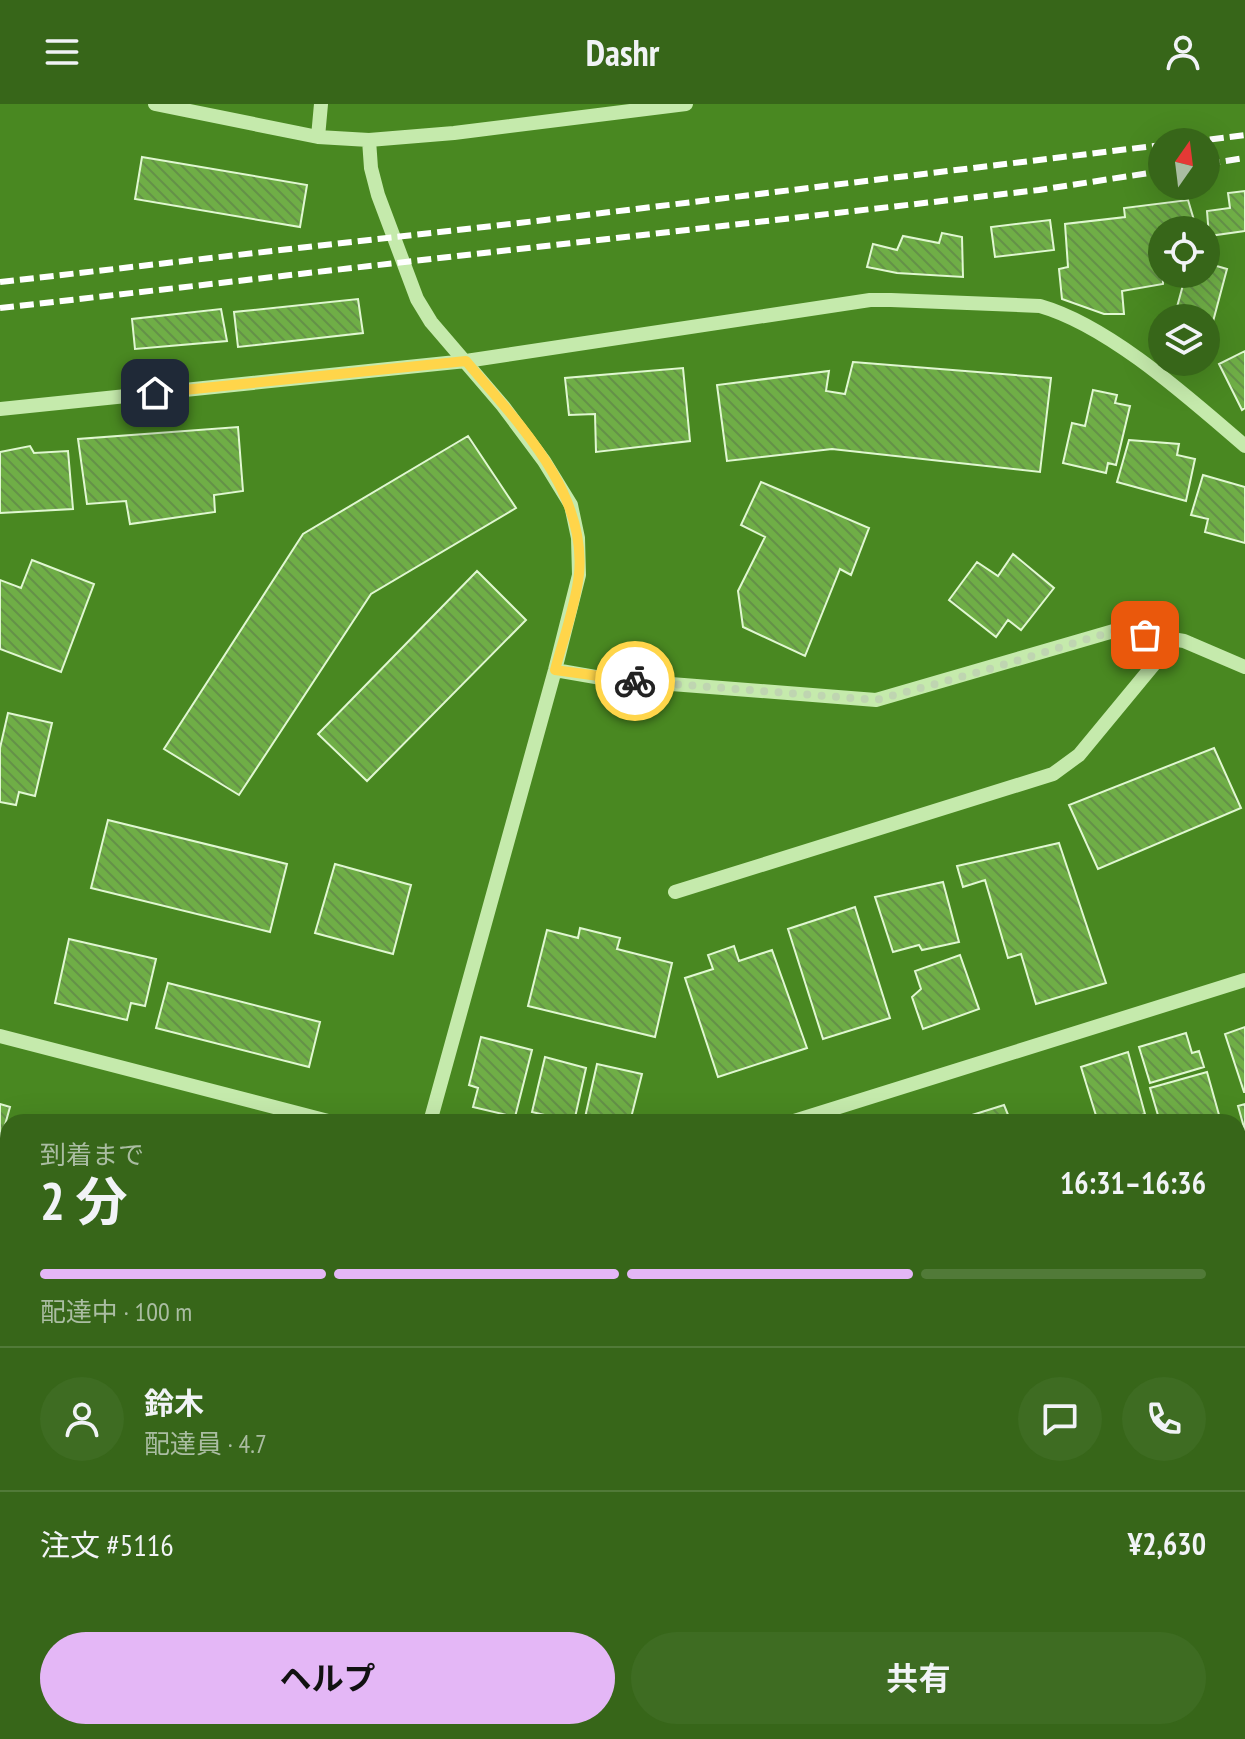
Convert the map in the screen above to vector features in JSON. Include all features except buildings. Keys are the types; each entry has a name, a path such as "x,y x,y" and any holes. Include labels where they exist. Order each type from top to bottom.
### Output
{"street":[{"path":"155,104 318,137 369,140 454,133 686,104"},
{"path":"318,137 321,104"},
{"path":"369,140 371,168 378,195 417,299 431,322 466,361 544,461 571,505 578,538 579,575 555,670 432,1114"},
{"path":"0,409 466,361 870,300 1040,306 1076,319 1175,387 1245,446"},
{"path":"555,670 607,679 876,700 1117,630 1174,640 1245,667"},
{"path":"675,892 1053,774 1079,755 1174,640"},
{"path":"817,1114 1245,980"},
{"path":"0,1036 301,1114"}],"railway":[{"path":"1220,138 1245,135"},
{"path":"0,282 1148,147"},
{"path":"1220,162 1245,158"},
{"path":"0,308 1039,190 1148,173"}],"way so far":[{"path":"635,681 876,700 1117,630 1145,635"}],"route":[{"path":"155,393 466,361 544,461 571,505 578,538 579,575 555,670 635,681"}]}
